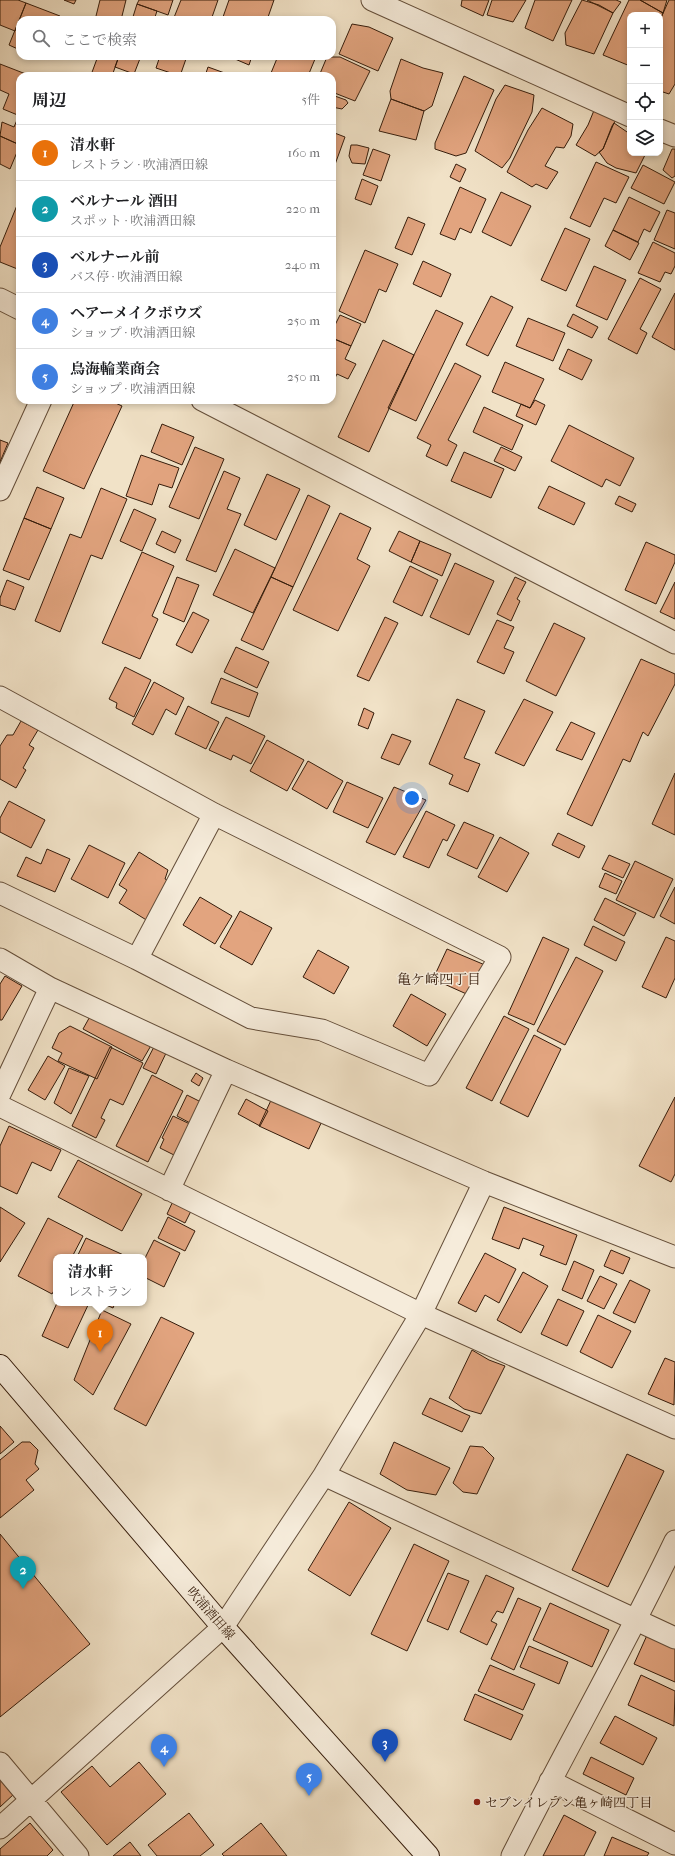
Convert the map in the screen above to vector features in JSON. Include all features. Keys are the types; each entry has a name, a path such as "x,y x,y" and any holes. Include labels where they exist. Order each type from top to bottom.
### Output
{"main road":[{"name":"吹浦酒田線","path":"0,1366 223,1627 428,1856"}],"street":[{"path":"372,0 627,115"},
{"path":"663,131 675,136"},
{"path":"0,299 16,307"},
{"path":"0,490 39,404"},
{"path":"210,404 675,643"},
{"path":"0,696 214,814 500,957 429,1074 322,1030 251,1018 136,959 0,893"},
{"path":"136,959 214,814"},
{"path":"0,959 50,988 226,1070 484,1182 675,1257"},
{"path":"0,1094 50,988"},
{"path":"169,1190 226,1070"},
{"path":"0,1106 421,1314 675,1428"},
{"path":"0,1828 223,1627 324,1475 421,1314 484,1182"},
{"path":"324,1475 675,1638"},
{"path":"512,1856 550,1781 637,1620 675,1541"},
{"path":"0,1763 78,1856"},
{"path":"550,1781 675,1844"}],"building":[{"path":"0,0 18,0 26,3 21,16 16,16 15,31 0,25"},
{"path":"64,0 76,0 74,4"},
{"path":"100,0 126,0 122,16 96,16"},
{"path":"139,0 173,0 168,15 137,4"},
{"path":"181,0 218,0 212,16 175,16"},
{"path":"229,0 274,0 268,16 223,16"},
{"path":"462,0 489,0 483,16 461,6"},
{"path":"492,0 526,0 513,22 487,15"},
{"path":"535,0 572,0 553,41 525,28"},
{"path":"582,0 599,5 613,13 594,54 566,45 565,33"},
{"path":"587,0 616,0 621,2 613,13"},
{"path":"629,0 640,0 661,12 627,12 627,65 603,55"},
{"path":"640,0 667,0 663,13"},
{"path":"669,0 675,0 675,84 669,94 663,92 663,13"},
{"path":"26,3 60,16 21,16"},
{"path":"137,4 157,11 155,16 133,16"},
{"path":"352,24 369,27 393,38 378,71 339,54"},
{"path":"16,28 16,48 9,45"},
{"path":"336,57 340,57 370,71 355,101 336,94 336,72 321,72 326,60 336,60"},
{"path":"401,59 423,68 443,73 432,106 424,111 391,99 390,91"},
{"path":"97,60 118,60 113,72 92,72"},
{"path":"118,60 139,60 135,72 129,72 115,67"},
{"path":"159,60 186,60 181,72 168,72 156,68"},
{"path":"237,60 251,60 249,65"},
{"path":"276,60 315,60 310,72 271,72"},
{"path":"0,64 21,72 16,72 16,114 3,109 9,94 0,90"},
{"path":"208,67 222,72 206,72"},
{"path":"464,76 494,90 466,153 456,156 435,149 435,143"},
{"path":"505,85 534,95 532,112 510,158 502,168 475,151 496,99"},
{"path":"336,96 346,100 348,103 342,109 336,108"},
{"path":"391,99 424,111 416,140 379,131"},
{"path":"542,108 573,124 571,136 564,148 556,147 545,166 558,172 547,189 536,184 532,187 507,172 528,130"},
{"path":"595,108 618,117 612,126 603,149 595,156 576,145 588,125"},
{"path":"2,122 14,127 16,122 16,143 0,136"},
{"path":"614,123 627,132 627,156 644,156 636,173 616,168 607,163 599,152 603,149"},
{"path":"336,134 345,137 336,162"},
{"path":"0,136 16,143 16,155 10,169 0,164"},
{"path":"351,145 369,148 365,164 352,163 349,156"},
{"path":"373,149 390,155 381,181 363,175"},
{"path":"672,149 675,149 675,176 672,178 663,170"},
{"path":"596,162 629,177 616,203 604,198 590,227 570,218"},
{"path":"456,164 466,169 460,182 450,177"},
{"path":"643,165 675,182 664,204 631,188"},
{"path":"362,179 378,186 371,205 355,199"},
{"path":"460,187 486,199 471,233 460,228 455,240 440,234"},
{"path":"501,192 531,206 511,246 482,232"},
{"path":"629,197 660,212 650,232 644,229 638,242 613,230"},
{"path":"16,208 16,268 0,262 0,247"},
{"path":"667,210 675,213 675,249 654,240"},
{"path":"408,217 425,224 412,255 395,248"},
{"path":"565,228 590,239 566,291 541,280"},
{"path":"613,230 639,243 630,260 605,246"},
{"path":"653,242 675,253 675,266 671,274 665,272 660,282 638,273"},
{"path":"365,250 398,264 386,292 379,289 365,323 339,311"},
{"path":"423,261 451,274 441,297 413,284"},
{"path":"594,266 626,280 607,320 576,306"},
{"path":"640,278 661,289 640,329 647,333 637,354 608,339"},
{"path":"675,293 675,350 652,337"},
{"path":"491,296 513,307 488,356 466,345"},
{"path":"436,310 463,323 416,421 388,408"},
{"path":"573,314 598,327 592,338 567,326"},
{"path":"340,315 361,324 351,346 336,340 336,323"},
{"path":"528,318 565,333 553,361 516,346"},
{"path":"336,340 351,346 345,359 356,364 348,379 337,374 336,376"},
{"path":"383,340 414,355 369,452 338,437"},
{"path":"568,349 592,360 582,380 559,369"},
{"path":"505,362 544,379 530,408 492,392"},
{"path":"455,363 481,376 448,440 457,445 447,466 426,456 431,445 417,438"},
{"path":"535,400 545,405 536,425 516,416 521,404 530,408"},
{"path":"73,404 118,404 122,406 84,489 43,471"},
{"path":"484,407 523,425 512,450 473,432"},
{"path":"162,424 194,437 182,465 151,452"},
{"path":"569,425 634,458 620,486 606,479 602,487 551,461"},
{"path":"0,440 8,443 0,462"},
{"path":"195,447 224,459 199,519 169,507"},
{"path":"501,447 522,457 515,471 494,461"},
{"path":"464,452 504,469 491,498 451,481"},
{"path":"141,455 179,468 172,488 159,484 152,505 126,496"},
{"path":"224,471 240,478 227,509 241,514 216,572 186,560"},
{"path":"267,474 300,489 276,540 244,525"},
{"path":"549,486 585,503 574,525 538,508"},
{"path":"37,487 64,498 51,529 24,518"},
{"path":"101,488 127,499 102,559 91,555 60,632 35,621 70,534 81,538"},
{"path":"308,495 330,506 293,587 271,577"},
{"path":"619,496 636,504 632,512 615,504"},
{"path":"134,509 156,519 142,551 120,541"},
{"path":"340,513 371,528 357,559 370,566 338,631 293,610"},
{"path":"24,518 51,529 29,580 3,570"},
{"path":"162,531 181,540 175,553 156,544"},
{"path":"399,531 420,541 411,562 389,551"},
{"path":"420,541 451,554 442,576 411,562"},
{"path":"646,542 675,555 675,562 656,604 625,590"},
{"path":"235,549 275,568 253,613 213,595"},
{"path":"142,552 174,566 152,616 158,619 140,659 102,643"},
{"path":"455,563 494,581 469,635 430,617"},
{"path":"410,566 438,580 422,616 393,602"},
{"path":"177,577 199,585 184,622 163,613"},
{"path":"271,577 293,587 263,650 241,640"},
{"path":"515,577 526,582 517,599 520,601 511,621 497,614"},
{"path":"7,580 24,587 15,610 0,605 0,598"},
{"path":"675,582 675,619 660,612"},
{"path":"193,612 209,620 192,653 176,645"},
{"path":"385,617 398,623 369,681 357,676"},
{"path":"497,620 514,627 504,648 514,652 504,674 477,662"},
{"path":"554,623 585,638 556,696 526,681"},
{"path":"236,647 269,662 257,688 224,672"},
{"path":"641,659 675,674 675,684 648,736 643,732 630,762 623,759 592,826 567,814"},
{"path":"125,667 151,680 134,717 116,708 117,703 109,699"},
{"path":"221,678 258,693 249,717 211,703"},
{"path":"154,682 184,698 176,715 166,709 153,735 132,724"},
{"path":"457,699 485,711 464,758 480,764 468,792 449,784 453,775 429,764"},
{"path":"524,699 553,712 524,766 495,753"},
{"path":"188,706 219,722 206,749 175,734"},
{"path":"364,708 374,713 368,729 358,725"},
{"path":"226,717 265,736 251,764 233,755 231,760 209,750"},
{"path":"21,721 38,730 29,745 34,748 23,768 26,770 16,788 0,779 0,746 7,735 13,735"},
{"path":"571,722 595,733 582,760 556,750"},
{"path":"392,734 411,741 399,765 381,758"},
{"path":"267,740 304,760 287,791 250,771"},
{"path":"308,761 343,781 327,809 292,789"},
{"path":"675,773 675,835 652,824"},
{"path":"347,782 383,798 368,828 333,812"},
{"path":"394,787 426,800 395,855 366,842"},
{"path":"9,801 45,820 31,848 0,832 0,818"},
{"path":"426,811 455,825 447,841 443,839 429,868 403,857"},
{"path":"464,822 494,835 477,869 447,855"},
{"path":"558,833 585,846 579,858 552,845"},
{"path":"500,837 529,853 507,892 478,877"},
{"path":"89,845 125,863 108,898 71,879"},
{"path":"47,849 70,859 55,892 17,876 26,857 41,864"},
{"path":"139,852 168,870 165,879 173,882 148,921 119,903 127,890 119,885"},
{"path":"609,855 630,864 623,878 602,869"},
{"path":"635,861 673,879 654,918 616,900"},
{"path":"605,873 622,881 616,894 599,887"},
{"path":"675,887 675,924 660,916"},
{"path":"200,897 232,916 215,944 183,925"},
{"path":"605,898 636,913 624,936 594,920"},
{"path":"240,911 272,928 252,965 220,947"},
{"path":"593,926 625,942 616,961 584,945"},
{"path":"543,937 569,949 534,1025 508,1014"},
{"path":"666,937 675,941 675,978 666,998 642,987"},
{"path":"447,949 485,965 471,996 433,979"},
{"path":"318,950 349,967 334,994 303,977"},
{"path":"576,957 603,971 565,1045 537,1031"},
{"path":"5,976 22,986 2,1020 0,1020 0,984"},
{"path":"411,994 446,1014 427,1046 393,1026"},
{"path":"97,1004 156,1037 142,1061 83,1029"},
{"path":"504,1016 529,1029 492,1101 466,1088"},
{"path":"70,1026 112,1047 97,1079 58,1061 62,1053 52,1048 59,1033"},
{"path":"534,1035 561,1049 528,1117 500,1103"},
{"path":"156,1043 168,1049 156,1074 143,1068"},
{"path":"110,1047 143,1063 123,1105 110,1099 101,1118 105,1120 96,1138 72,1126"},
{"path":"48,1056 65,1066 45,1100 28,1090"},
{"path":"69,1068 89,1076 71,1114 54,1103"},
{"path":"196,1073 203,1078 199,1086 191,1081"},
{"path":"152,1075 183,1091 148,1162 116,1146"},
{"path":"187,1095 203,1103 192,1124 177,1116"},
{"path":"273,1096 323,1119 309,1149 259,1126"},
{"path":"675,1097 675,1174 671,1182 639,1166"},
{"path":"246,1099 268,1111 260,1126 238,1114"},
{"path":"173,1116 192,1125 176,1156 160,1148 164,1139 162,1138"},
{"path":"9,1126 61,1150 51,1171 32,1162 17,1194 0,1186 0,1146"},
{"path":"78,1160 142,1194 122,1231 58,1197"},
{"path":"174,1199 192,1209 185,1223 167,1214"},
{"path":"0,1207 25,1223 0,1262"},
{"path":"504,1207 577,1235 566,1265 540,1255 544,1246 523,1238 519,1249 492,1239"},
{"path":"168,1217 195,1231 185,1251 158,1238"},
{"path":"48,1218 83,1236 74,1254 53,1254 52,1294 18,1276"},
{"path":"86,1238 121,1254 78,1254"},
{"path":"154,1240 180,1253 164,1287 147,1278 147,1254"},
{"path":"611,1250 630,1258 623,1274 604,1266"},
{"path":"485,1253 516,1269 499,1303 485,1295 476,1312 458,1303"},
{"path":"574,1261 594,1270 582,1299 562,1290"},
{"path":"523,1272 548,1286 521,1333 497,1320"},
{"path":"600,1276 617,1284 604,1309 587,1301"},
{"path":"630,1280 650,1290 635,1323 613,1313"},
{"path":"558,1299 584,1311 567,1346 541,1334"},
{"path":"56,1306 88,1306 68,1348 42,1336"},
{"path":"102,1310 131,1324 93,1395 74,1380"},
{"path":"598,1315 631,1331 612,1368 580,1352"},
{"path":"161,1317 194,1333 146,1426 114,1409"},
{"path":"472,1350 489,1360 505,1366 481,1414 464,1409 449,1398"},
{"path":"665,1358 675,1362 674,1405 648,1394"},
{"path":"430,1398 470,1416 462,1432 422,1414"},
{"path":"0,1426 14,1442 0,1454"},
{"path":"22,1442 30,1442 38,1450 35,1464 39,1469 26,1480 34,1490 0,1518 0,1460"},
{"path":"394,1442 450,1468 436,1495 407,1490 380,1474"},
{"path":"470,1446 483,1447 494,1458 477,1494 463,1492 453,1483"},
{"path":"627,1454 664,1471 608,1587 572,1570"},
{"path":"349,1502 391,1528 350,1596 308,1570"},
{"path":"0,1534 90,1644 0,1717"},
{"path":"414,1544 449,1561 407,1651 371,1634"},
{"path":"448,1573 469,1581 448,1630 427,1621"},
{"path":"486,1575 514,1588 503,1613 497,1611 491,1621 497,1624 487,1645 460,1632"},
{"path":"518,1598 541,1608 514,1670 491,1659"},
{"path":"550,1603 609,1630 592,1667 533,1640"},
{"path":"648,1633 675,1645 675,1682 634,1664"},
{"path":"529,1646 568,1662 559,1684 520,1667"},
{"path":"490,1665 535,1684 523,1710 478,1691"},
{"path":"641,1675 675,1691 674,1726 628,1705"},
{"path":"475,1694 523,1715 511,1740 464,1720"},
{"path":"615,1716 657,1738 643,1765 600,1743"},
{"path":"591,1757 634,1778 626,1795 583,1774"},
{"path":"139,1762 166,1794 107,1845 61,1792 92,1766 110,1787"},
{"path":"0,1778 14,1794 0,1807"},
{"path":"189,1813 214,1845 200,1856 157,1856 148,1845"},
{"path":"564,1815 596,1832 584,1856 543,1856"},
{"path":"30,1823 53,1850 47,1856 0,1856 0,1849"},
{"path":"261,1823 287,1856 224,1856 222,1854"},
{"path":"612,1837 649,1853 647,1856 604,1856"},
{"path":"130,1842 141,1856 113,1856"}],"place":[{"name":"清水軒","path":"100,1352"},
{"name":"ベルナール 酒田","path":"23,1589"},
{"name":"ベルナール前","path":"385,1762"},
{"name":"ヘアーメイクボウズ","path":"164,1767"},
{"name":"鳥海輪業商会","path":"309,1796"},
{"name":"セブンイレブン亀ヶ崎四丁目","path":"477,1802"}],"district":[{"name":"亀ケ崎四丁目","path":"439,979"}]}
